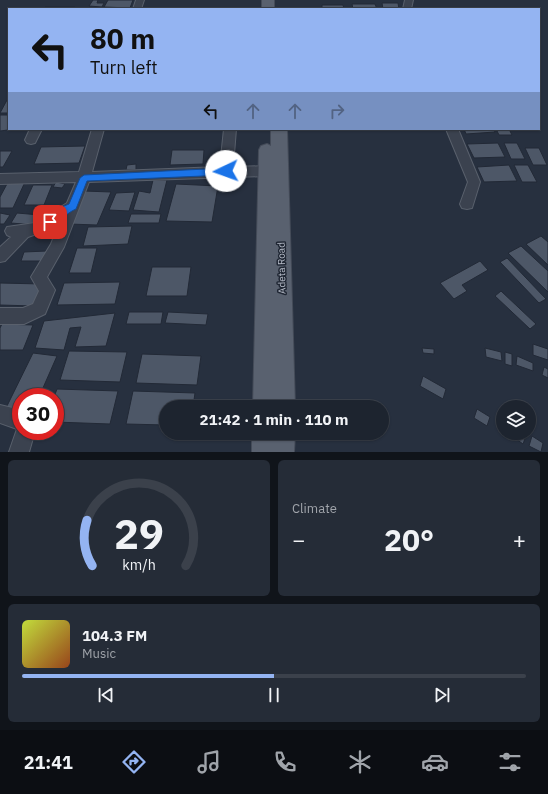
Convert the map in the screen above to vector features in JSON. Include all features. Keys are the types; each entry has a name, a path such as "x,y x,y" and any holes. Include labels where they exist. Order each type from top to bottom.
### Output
{"main road":[{"name":"Adeta Road","path":"265,400 267,130"},
{"name":"Adeta Road","path":"279,130 283,400"},
{"path":"264,440 264,452"},
{"path":"282,452 283,440"}],"street":[{"path":"0,316 24,316 39,309 47,290 39,277 57,247 73,207 84,178 98,130"},
{"path":"226,171 230,130"},
{"path":"452,130 474,182 467,204"},
{"path":"0,179 84,178 226,171 267,171"},
{"path":"0,256 20,237 18,230 28,231 36,229 50,222 68,208 73,207"},
{"path":"0,414 12,417"},
{"path":"19,452 23,440"}],"building":[{"path":"93,0 98,0 97,3 104,3 102,7 89,6"},
{"path":"108,0 133,0 130,8 104,7"},
{"path":"382,3 398,3 399,8 383,8"},
{"path":"352,4 375,4 377,8 353,8"},
{"path":"322,5 343,5 344,8 322,8"},
{"path":"45,7 75,7 74,8"},
{"path":"7,100 8,100 8,113 0,113"},
{"path":"0,115 8,115 8,130 0,131"},
{"path":"464,130 494,130 495,132 466,134"},
{"path":"496,130 510,130 512,135 499,135"},
{"path":"498,143 505,157 474,158 467,144"},
{"path":"504,143 517,143 525,159 511,159"},
{"path":"85,146 79,163 34,164 41,147"},
{"path":"525,148 539,148 547,165 533,165"},
{"path":"172,150 204,150 203,164 170,165"},
{"path":"0,151 12,151 3,167 0,167"},
{"path":"136,164 136,170 126,170 127,165"},
{"path":"509,165 517,181 484,182 477,167"},
{"path":"514,165 528,165 537,182 522,182"},
{"path":"153,180 167,180 159,212 133,210 139,191 150,193"},
{"path":"8,182 25,182 13,208 0,208 0,197"},
{"path":"56,182 65,184 62,188 53,187"},
{"path":"176,184 218,186 212,222 166,221"},
{"path":"33,185 52,185 44,205 24,205"},
{"path":"84,191 111,192 97,225 69,224"},
{"path":"135,192 129,211 109,210 116,193"},
{"path":"0,213 10,215 4,224 0,224"},
{"path":"17,213 40,215 35,225 11,223"},
{"path":"131,214 161,214 159,223 128,223"},
{"path":"132,226 128,244 83,246 88,227"},
{"path":"541,236 548,242 548,265 526,244"},
{"path":"521,246 548,271 548,292 508,253"},
{"path":"77,248 97,248 91,273 69,273"},
{"path":"47,251 44,261 21,261 24,252"},
{"path":"507,258 546,299 539,303 500,262"},
{"path":"480,261 488,270 462,285 467,291 454,299 440,283"},
{"path":"152,267 191,267 187,296 146,296"},
{"path":"120,282 115,304 57,305 64,283"},
{"path":"0,283 42,284 34,306 0,305"},
{"path":"501,291 536,324 530,329 495,296"},
{"path":"129,312 163,312 161,324 126,324"},
{"path":"168,312 208,314 206,325 165,323"},
{"path":"115,313 106,346 75,347 81,327 70,328 64,350 35,348 44,321"},
{"path":"2,324 33,325 23,350 0,350 0,328"},
{"path":"533,344 548,349 548,360 533,355"},
{"path":"422,348 434,349 434,354 423,353"},
{"path":"485,348 501,352 502,361 486,357"},
{"path":"69,351 127,352 120,382 60,380"},
{"path":"505,352 512,354 512,366 505,364"},
{"path":"33,353 57,356 43,388 16,388"},
{"path":"142,354 201,356 197,385 136,383"},
{"path":"517,356 533,363 533,371 516,365"},
{"path":"544,367 548,369 548,378 542,375"},
{"path":"423,376 446,389 443,399 420,386"},
{"path":"64,389 118,391 110,424 64,422"},
{"path":"133,391 195,393 194,400 159,400 159,425 126,424"},
{"path":"12,396 12,411 5,410"},
{"path":"477,409 490,417 487,426 474,418"},
{"path":"536,439 543,443 541,452 529,446 531,440 536,440"},
{"path":"518,440 524,440 523,444"}],"route":[{"path":"50,222 68,208 73,207 84,178 226,171"}]}
